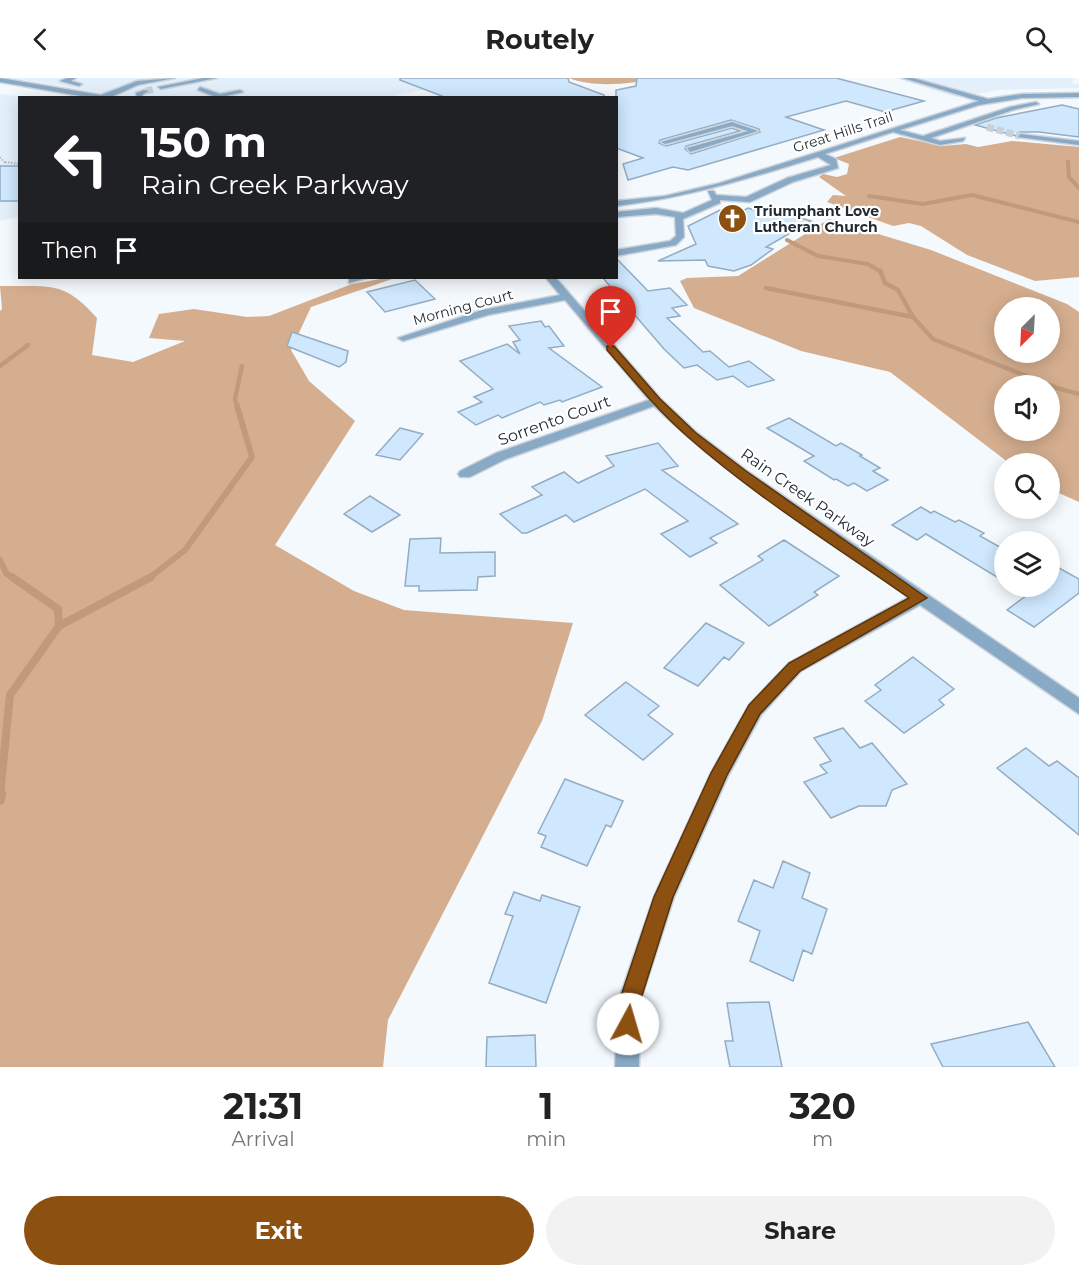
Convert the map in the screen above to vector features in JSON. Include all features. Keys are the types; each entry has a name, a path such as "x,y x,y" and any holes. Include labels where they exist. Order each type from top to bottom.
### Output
{"street":[{"path":"22,83 43,78"},
{"path":"74,78 63,81 85,85"},
{"path":"106,96 137,83 171,78"},
{"path":"154,89 214,78 224,83"},
{"path":"906,78 988,101"},
{"path":"0,80 98,96"},
{"path":"0,87 53,96"},
{"path":"108,88 119,90"},
{"path":"232,88 242,95"},
{"path":"200,89 220,96 242,95"},
{"path":"140,96 138,94 146,91"},
{"name":"Great Hills Trail","path":"750,166 975,97 1012,92 1079,92"},
{"name":"Great Hills Trail","path":"618,204 703,189 988,101 1079,92"},
{"path":"922,139 1024,106 1079,103"},
{"path":"970,122 987,127"},
{"path":"665,142 732,123 755,131 690,150"},
{"path":"892,130 940,143 963,139"},
{"path":"1020,136 1079,143"},
{"path":"703,189 716,197 747,200 773,187 835,166 833,161 818,154"},
{"path":"669,188 679,185"},
{"path":"618,197 659,190"},
{"path":"618,253 673,243 680,237 679,218 717,201 716,197"},
{"path":"618,215 656,211 684,216"},
{"path":"352,281 359,279"},
{"name":"Rain Creek Parkway","path":"552,279 656,401 692,435 742,474 1079,707"},
{"name":"Morning Court","path":"403,338 486,312 566,297"},
{"name":"Sorrento Court","path":"465,474 501,456 656,401"},
{"path":"627,1067 629,1002 663,897 720,773 755,710 795,667 920,598"}],"path":[{"path":"0,157 6,164 18,164"}],"shaded area":[{"path":"12,78 481,78 393,96 121,96"},
{"path":"568,78 663,78 603,84"},
{"path":"895,78 1072,78 1075,80 1071,83 1079,84 1079,88 999,90 956,97"},
{"path":"0,94 18,96 18,217 0,221"},
{"path":"900,137 943,146 966,144 978,147 1012,141 1079,147 1079,277 1035,281 967,255 921,226 909,223 893,226 827,202 833,195 846,196 819,177 823,174 837,177 847,174 849,164 834,158"},
{"path":"829,219 931,250 1049,297 994,297 994,363 1060,363 1060,301 1067,304 1079,312 1079,502 1060,493 1060,453 996,453 890,372 801,351 694,308 680,281 687,278 738,276"},
{"path":"392,279 311,307 291,350 309,381 355,421 275,545 354,591 404,610 573,623 542,721 388,1020 383,1067 0,1067 0,311 2,309 0,286 43,286 64,291 85,305 97,318 92,355 133,362 185,341 149,338 159,314 194,309 247,317 269,316 352,284"}],"building":[{"path":"400,78 568,78 569,82 604,96 442,96 400,80"},
{"path":"637,78 836,78 924,101 885,112 846,101 786,117 824,130 688,170 673,167 628,180 623,164 643,158 618,149 616,90 636,86","holes":["731,120 759,129 760,132 691,154 685,149 686,146 740,131 732,128 666,146 659,143 660,140"]},
{"path":"1062,105 1079,109 1079,137 1039,132 1020,132 1016,136 975,125 996,118"},
{"path":"0,166 18,166 18,201 0,201"},
{"path":"748,208 763,213 770,209 811,221 766,247 773,249 751,265 734,271 708,266 705,260 658,261 696,244 688,226 720,210 741,212"},
{"path":"618,260 648,291 670,288 687,305 672,308 680,316 667,318 703,352 710,351 729,367 749,361 774,380 748,387 733,376 717,380 697,365 684,368 664,349 604,279 618,279"},
{"path":"415,280 435,299 385,312 367,292"},
{"path":"541,321 545,327 549,326 564,346 549,348 602,387 562,402 560,400 544,405 540,402 502,418 498,415 476,425 458,412 482,402 474,397 493,389 460,361 507,344 520,354 513,342 520,340 509,326"},
{"path":"292,332 348,351 346,362 339,367 287,346"},
{"path":"789,418 836,446 841,443 862,455 860,456 880,468 873,471 888,480 867,491 854,483 848,486 834,480 804,461 814,456 767,428"},
{"path":"400,428 423,434 400,460 376,455"},
{"path":"658,443 678,466 662,470 738,524 710,538 717,543 690,557 661,534 688,521 645,489 574,522 566,515 527,533 522,533 500,514 542,495 532,487 564,472 578,483 614,466 606,456"},
{"path":"370,496 400,515 372,532 344,514"},
{"path":"921,507 955,522 959,520 984,533 980,536 994,544 994,575 926,534 917,540 892,525"},
{"path":"441,538 440,553 495,552 495,576 478,577 477,590 419,591 419,586 405,586 410,539"},
{"path":"784,540 839,576 814,592 818,595 769,626 720,585 763,560 758,556"},
{"path":"1060,569 1079,579 1079,593 1034,627 1007,610 1024,597 1060,597"},
{"path":"706,623 744,643 729,660 724,657 698,686 664,668"},
{"path":"913,657 954,689 939,700 944,705 904,733 865,701 881,690 875,685"},
{"path":"626,682 659,706 648,715 673,734 643,760 585,715"},
{"path":"843,728 860,748 872,743 907,784 892,790 886,806 859,806 831,818 804,782 827,773 820,765 831,761 814,738"},
{"path":"1026,748 1049,766 1057,761 1079,778 1079,835 997,768"},
{"path":"565,779 623,801 611,827 606,825 587,866 541,847 546,836 538,833"},
{"path":"783,861 810,873 802,898 827,909 812,954 803,950 793,981 750,961 760,931 738,921 754,880 773,888"},
{"path":"514,892 540,901 542,895 580,907 546,1003 489,983 513,916 505,914"},
{"path":"769,1002 782,1067 730,1067 725,1041 733,1041 727,1003"},
{"path":"1028,1022 1055,1067 943,1067 931,1044"},
{"path":"535,1035 536,1067 486,1067 487,1037"}],"waterway":[{"path":"1068,162 1069,177 1079,188"},
{"path":"869,196 923,204 972,195 1079,222"},
{"path":"787,240 818,256 868,264 881,272"},
{"path":"881,272 885,283 898,290 913,317"},
{"path":"766,288 913,317"},
{"path":"913,317 933,339 1057,388 1079,394"},
{"path":"0,366 28,345"},
{"path":"237,407 235,399 242,366"},
{"path":"150,578 185,550 252,457 237,406"},
{"path":"0,560 6,573 14,579"},
{"path":"12,577 58,609 59,626"},
{"path":"59,626 150,578"},
{"path":"0,795 10,695 59,626"},
{"path":"0,800 1,793"}],"tunnel":[{"path":"146,91 154,89"},
{"path":"987,127 1020,136"}],"place":[{"name":"Triumphant Love Lutheran Church","path":"733,219"}],"route":[{"path":"611,348 656,401 692,435 742,474 920,598 850,634 795,667 755,710 720,773 663,897 629,1002 628,1024"}]}
